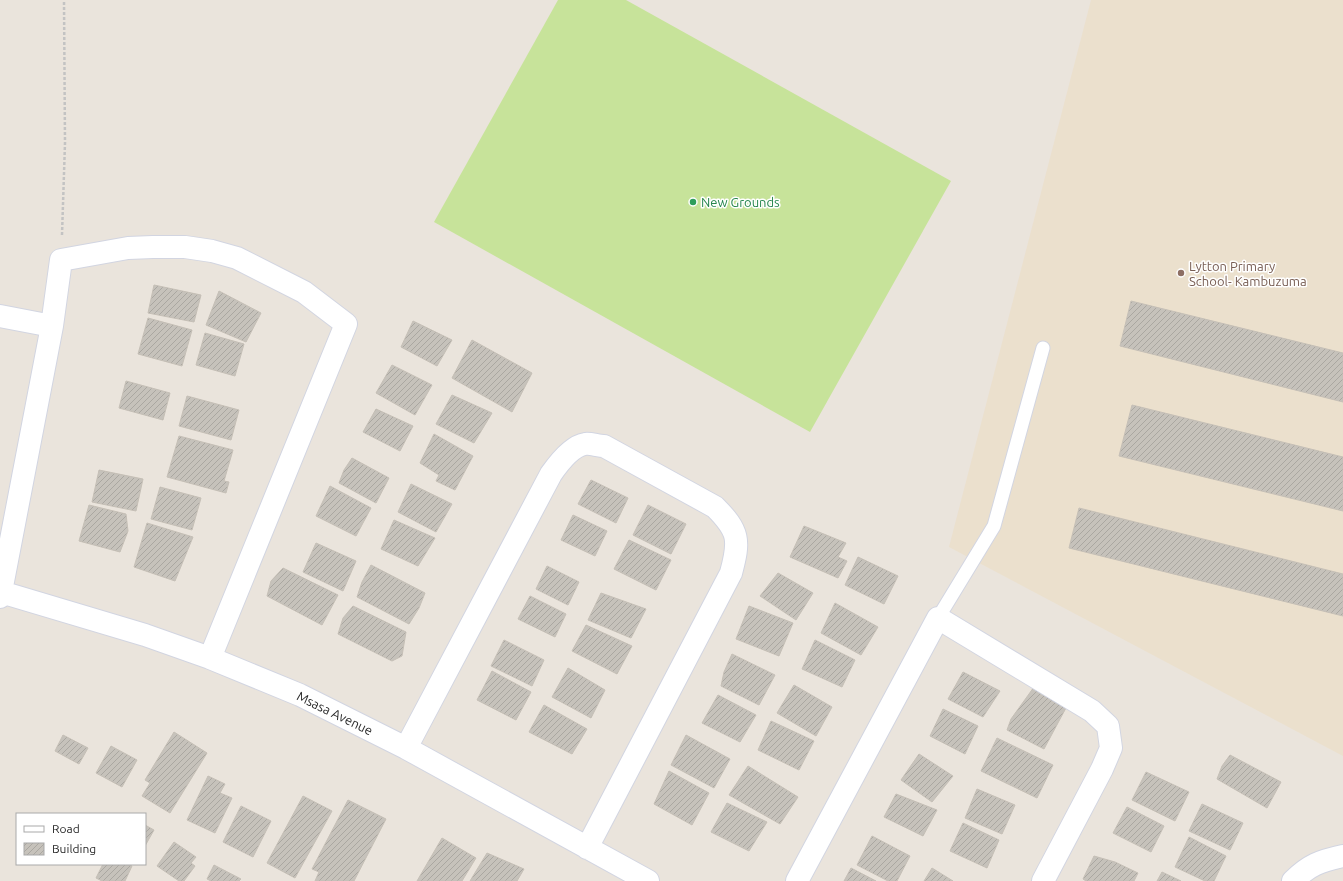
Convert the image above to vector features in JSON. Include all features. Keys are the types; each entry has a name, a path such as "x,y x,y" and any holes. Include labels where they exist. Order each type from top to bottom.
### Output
{"street":[{"path":"0,594 5,550 52,326 61,260 128,248 153,247 185,247 212,251 237,258 304,292 346,324 210,658"},
{"path":"0,316 52,326"},
{"path":"406,748 551,474 560,461 573,450 584,444 604,446 708,503 715,507 727,519 736,534 736,554 731,573 587,848"},
{"name":"Msasa Avenue","path":"0,594 145,635 210,658 300,695 406,748 648,881"},
{"path":"797,881 938,618 1092,711 1108,726 1111,748 1102,769 1043,881"},
{"path":"1293,881 1307,868 1324,860 1343,856"}],"lane":[{"path":"938,618 994,526 1043,348"}],"path":[{"path":"61,260 65,143 64,0"}],"shaded area":[{"name":"Lytton Primary School- Kambuzuma","path":"1091,0 1343,0 1343,756 949,547"}],"green space":[{"name":"New Grounds","path":"558,0 626,0 951,181 810,432 434,222"}],"building":[{"path":"154,285 201,295 194,322 148,313"},
{"path":"219,291 261,313 246,342 206,325"},
{"path":"1131,301 1343,353 1343,402 1120,346"},
{"path":"148,318 192,330 182,366 138,354"},
{"path":"413,321 452,340 437,366 401,347"},
{"path":"205,333 244,344 235,376 196,365"},
{"path":"472,340 532,373 512,412 452,378"},
{"path":"392,365 432,385 415,415 376,393"},
{"path":"126,381 170,393 163,420 119,408"},
{"path":"452,395 492,413 474,443 436,424"},
{"path":"187,396 239,410 231,440 179,426"},
{"path":"1132,405 1343,457 1343,511 1119,456"},
{"path":"376,409 413,426 400,451 363,432"},
{"path":"434,434 473,456 455,490 436,481 439,475 420,463"},
{"path":"179,436 233,450 224,481 229,482 226,493 167,477"},
{"path":"352,458 389,478 376,503 339,483 344,470"},
{"path":"99,470 143,479 136,511 92,502"},
{"path":"591,480 628,498 616,523 578,504"},
{"path":"411,484 452,504 436,532 398,512"},
{"path":"330,486 371,508 356,536 316,516"},
{"path":"160,487 201,498 192,530 151,519"},
{"path":"89,505 126,514 128,531 120,552 79,541"},
{"path":"648,505 686,524 671,554 633,535"},
{"path":"1079,508 1343,574 1343,616 1069,548"},
{"path":"573,515 607,531 595,556 561,540"},
{"path":"394,520 435,538 418,566 381,549"},
{"path":"147,523 193,537 175,581 134,567"},
{"path":"804,526 846,543 838,557 847,561 838,578 790,557"},
{"path":"629,540 671,560 656,590 614,569"},
{"path":"316,543 356,561 343,591 303,572"},
{"path":"858,557 898,576 884,604 845,585"},
{"path":"371,565 425,593 419,608 409,624 357,597 362,582"},
{"path":"547,566 579,582 568,605 536,589"},
{"path":"283,568 338,595 322,625 267,596 271,581"},
{"path":"778,573 813,593 796,620 760,596"},
{"path":"601,593 646,609 631,638 588,620"},
{"path":"530,596 566,614 555,637 518,619"},
{"path":"835,603 878,627 861,655 821,633"},
{"path":"353,606 406,632 402,656 392,661 338,634 343,618"},
{"path":"749,606 793,623 779,656 736,639"},
{"path":"586,625 632,646 617,674 572,651"},
{"path":"504,640 544,660 532,686 491,666"},
{"path":"815,640 855,660 842,687 802,669"},
{"path":"732,654 775,675 759,705 721,686 724,672"},
{"path":"568,668 605,690 591,718 552,697"},
{"path":"492,671 531,692 516,720 477,700"},
{"path":"963,672 1000,691 983,717 948,699"},
{"path":"794,685 832,707 816,736 777,713"},
{"path":"1034,687 1067,706 1044,749 1007,730 1011,719"},
{"path":"718,695 756,715 740,742 702,723"},
{"path":"544,705 587,729 572,754 529,732"},
{"path":"943,709 978,726 965,754 930,736"},
{"path":"771,721 814,741 799,770 758,750"},
{"path":"174,732 207,753 170,813 142,796 150,783 145,780"},
{"path":"63,735 88,748 79,764 55,751"},
{"path":"686,735 730,759 714,788 671,765"},
{"path":"997,738 1053,765 1037,798 981,771"},
{"path":"111,746 137,760 122,787 96,773"},
{"path":"919,754 953,776 932,802 901,780"},
{"path":"1230,755 1281,782 1267,808 1217,779 1222,766"},
{"path":"748,766 798,797 780,824 729,795"},
{"path":"669,771 709,793 692,825 654,804"},
{"path":"1146,772 1189,792 1175,821 1132,800"},
{"path":"208,776 225,784 220,793 232,798 215,833 187,820"},
{"path":"977,789 1015,805 1002,834 965,818"},
{"path":"896,794 937,810 923,836 884,817"},
{"path":"303,796 332,811 295,878 267,863"},
{"path":"348,800 386,819 354,881 315,881 319,872 312,869"},
{"path":"727,803 767,822 749,851 711,832"},
{"path":"1202,804 1243,823 1230,850 1189,831"},
{"path":"241,806 271,821 253,857 223,842"},
{"path":"1127,807 1164,826 1151,852 1113,833"},
{"path":"963,823 999,840 987,868 950,851"},
{"path":"146,826 154,830 146,844"},
{"path":"872,836 910,856 897,881 888,881 857,865"},
{"path":"1189,837 1226,856 1214,881 1205,881 1175,867"},
{"path":"442,838 476,858 462,881 417,881"},
{"path":"174,842 196,857 191,863 195,866 184,881 179,881 157,866"},
{"path":"487,853 524,869 517,881 470,881"},
{"path":"1094,856 1115,862 1138,873 1134,881 1086,881 1083,879"},
{"path":"102,865 132,866 125,881 102,881 96,878"},
{"path":"214,865 241,879 239,881 211,881 207,879"},
{"path":"851,868 876,881 844,881"},
{"path":"932,868 953,881 924,881"},
{"path":"1162,872 1181,881 1157,881"}],"place":[{"name":"New Grounds","path":"693,202"},
{"name":"Lytton Primary School- Kambuzuma","path":"1181,273"}]}
